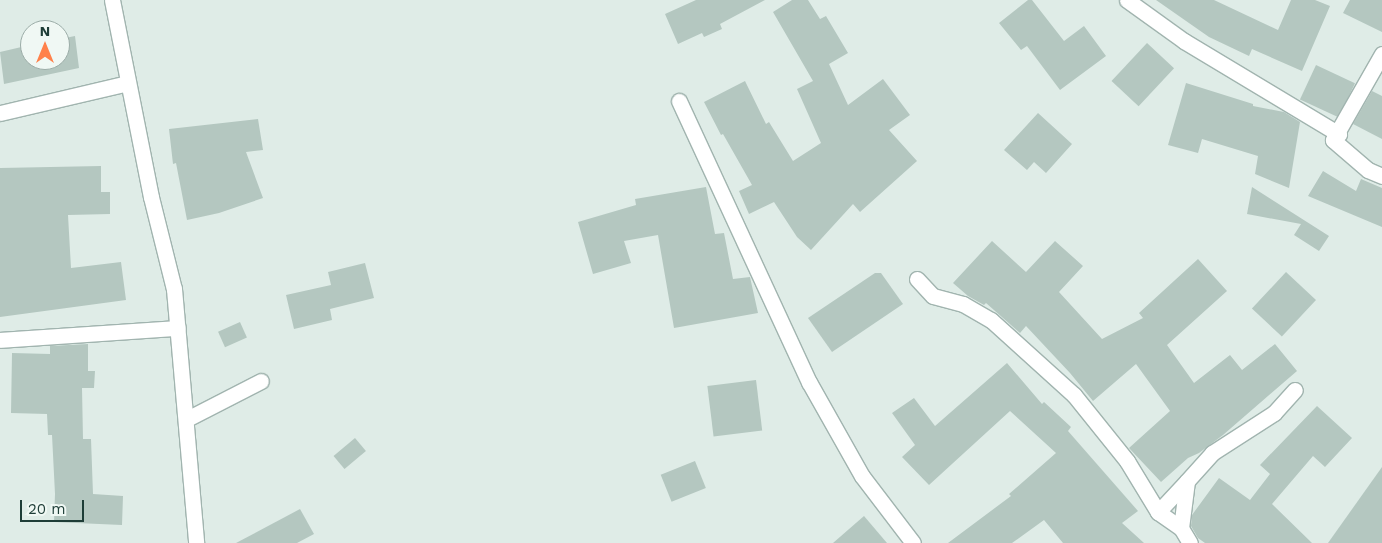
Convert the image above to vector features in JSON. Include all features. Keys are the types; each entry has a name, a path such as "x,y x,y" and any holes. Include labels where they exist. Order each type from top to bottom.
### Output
{"street":[{"path":"112,0 151,197 174,289 187,419 196,543"},
{"path":"1127,0 1184,41 1338,134"},
{"path":"1382,54 1333,140 1368,170 1382,176"},
{"path":"0,113 128,82"},
{"path":"679,101 809,382 862,476 913,543"},
{"path":"918,280 933,296 963,304 991,320 1074,395 1127,461 1158,512 1181,528 1190,543"},
{"path":"0,340 178,328"},
{"path":"187,419 260,381"},
{"path":"1158,512 1212,453 1274,413 1295,390"},
{"path":"1181,528 1187,481"}],"building":[{"path":"696,0 765,0 720,24 722,29 704,37 702,33 678,44 665,14"},
{"path":"792,0 808,0 820,19 826,16 848,53 829,64 848,105 883,79 910,115 889,130 917,161 860,212 853,204 811,250 797,237 774,202 749,214 739,191 752,185 723,134 721,135 704,102 745,81 766,124 769,122 793,161 821,143 797,89 813,81 773,12"},
{"path":"1028,0 1032,0 1064,41 1084,26 1106,56 1060,90 1027,46 1021,50 999,23"},
{"path":"1156,0 1214,0 1278,30 1291,0 1315,0 1330,6 1302,71 1252,49 1249,56 1209,37"},
{"path":"1350,0 1382,0 1382,32 1343,13"},
{"path":"75,36 79,68 70,70 70,37"},
{"path":"1147,43 1174,68 1139,106 1112,81"},
{"path":"20,47 20,70 70,70 4,84 0,52"},
{"path":"1316,65 1355,83 1339,118 1300,99"},
{"path":"1186,83 1253,104 1253,106 1284,112 1300,122 1289,188 1255,174 1258,156 1202,139 1198,153 1168,145"},
{"path":"1372,91 1382,96 1382,139 1353,124"},
{"path":"1038,113 1072,144 1046,173 1034,162 1027,170 1004,150"},
{"path":"258,119 263,150 246,152 263,198 219,213 187,220 176,163 173,164 169,129"},
{"path":"101,166 101,192 110,192 110,214 68,215 71,268 121,262 126,300 0,317 0,168"},
{"path":"1323,171 1356,191 1361,179 1382,188 1382,227 1308,196"},
{"path":"706,187 715,234 724,233 733,279 750,277 758,313 674,328 658,235 624,241 631,263 593,274 578,222 636,205 635,199"},
{"path":"1252,187 1329,236 1319,251 1294,235 1301,224 1247,214"},
{"path":"992,241 1026,272 1055,241 1083,266 1059,292 1102,339 1143,318 1139,313 1198,259 1227,291 1167,345 1194,383 1230,355 1242,370 1275,344 1297,371 1223,435 1199,453 1188,458 1161,482 1129,448 1170,411 1136,364 1093,401 1070,373 1026,326 1020,333 986,303 984,305 968,296 953,283"},
{"path":"365,263 374,298 330,309 332,320 294,329 286,295 331,285 328,272"},
{"path":"1286,272 1316,300 1282,337 1252,309"},
{"path":"875,273 881,273 903,304 832,352 808,318"},
{"path":"240,322 247,338 225,347 218,332"},
{"path":"88,344 88,371 95,371 94,388 82,388 83,439 91,439 93,494 123,496 122,525 54,522 55,494 52,435 48,435 47,414 11,413 12,353 50,354 50,346"},
{"path":"1007,363 1042,404 1044,402 1071,427 1068,431 1138,511 1122,523 1144,543 1063,543 1044,520 1012,543 948,543 1011,496 1009,494 1056,453 1010,411 929,485 902,457 915,445 892,413 914,398 935,426"},
{"path":"756,380 762,431 714,437 707,386"},
{"path":"1317,406 1352,438 1325,467 1313,456 1272,504 1312,543 1205,543 1198,538 1191,526 1192,515 1219,478 1250,500 1270,474 1260,465"},
{"path":"355,438 366,451 344,469 334,456"},
{"path":"695,461 706,488 672,502 661,475"},
{"path":"1382,467 1382,543 1328,543"},
{"path":"300,509 314,534 297,543 236,543"},
{"path":"864,516 887,543 833,543"}]}
